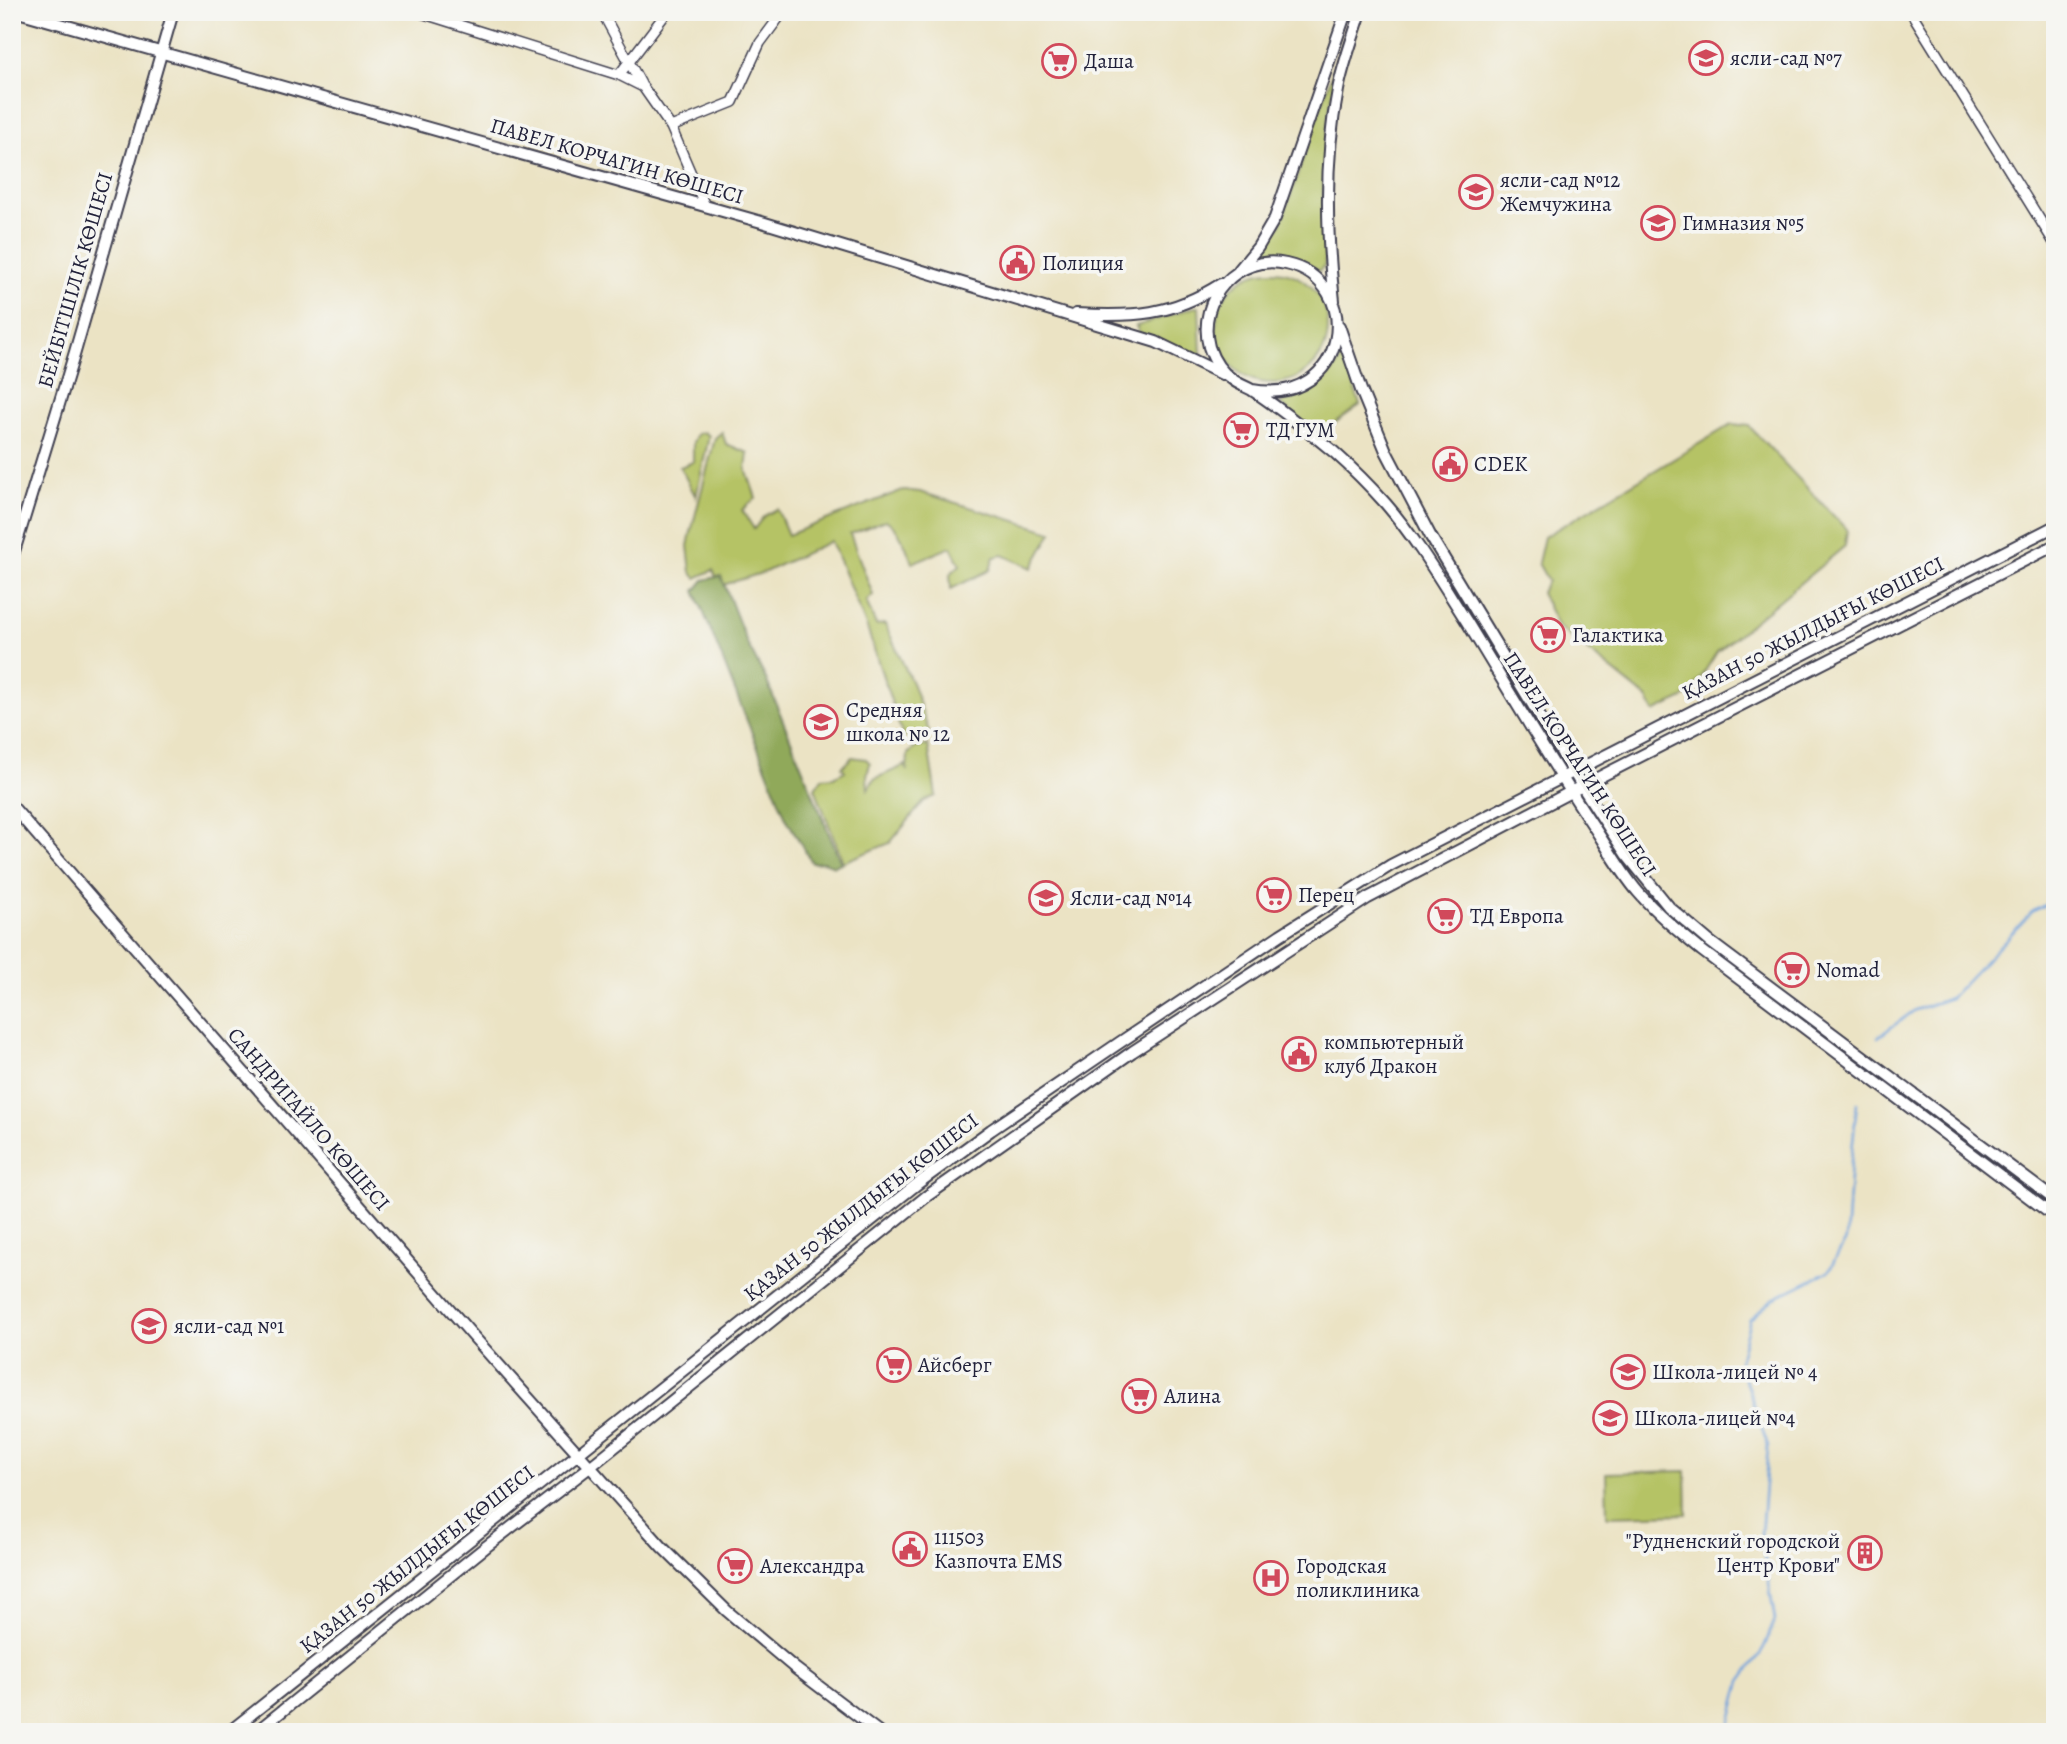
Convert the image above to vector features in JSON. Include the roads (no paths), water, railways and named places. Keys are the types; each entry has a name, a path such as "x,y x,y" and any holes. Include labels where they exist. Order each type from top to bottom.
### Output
{"street":[{"name":"ПАВЕЛ КОРЧАГИН КӨШЕСІ","path":"18,12 705,206 1156,342 1231,379"},
{"name":"БЕЙБІТШІЛІК КӨШЕСІ","path":"12,558 173,12"},
{"path":"418,12 619,75 643,87"},
{"path":"602,12 643,87 671,127 705,206"},
{"path":"619,75 667,12"},
{"path":"671,127 733,102 760,43 783,12"},
{"path":"1239,271 1258,247 1275,218 1346,12"},
{"path":"1336,316 1328,295 1318,281 1289,264 1263,263 1239,271 1226,280 1211,303 1206,330 1210,349 1218,365 1231,379 1252,390 1270,393 1288,391 1305,384 1320,372 1330,357 1336,340 1336,316 1328,251 1328,168 1338,88 1361,12"},
{"path":"1910,12 2055,244"},
{"name":"ПАВЕЛ КОРЧАГИН КӨШЕСІ","path":"1059,314 1152,314 1178,306 1226,280"},
{"name":"ПАВЕЛ КОРЧАГИН КӨШЕСІ","path":"1336,316 1376,427 1412,503 1582,786 1636,890 1659,915 1701,950 2055,1217"},
{"name":"ПАВЕЛ КОРЧАГИН КӨШЕСІ","path":"1252,390 1333,452 1389,507 1444,586 1571,792 1621,858 1669,907 1709,941 2055,1200"},
{"name":"ҚАЗАН 50 ЖЫЛДЫҒЫ КӨШЕСІ","path":"229,1732 871,1221 991,1130 1280,935 1391,865 2055,526"},
{"name":"ҚАЗАН 50 ЖЫЛДЫҒЫ КӨШЕСІ","path":"256,1732 974,1161 1132,1052 1368,898 2055,545"},
{"path":"1982,563 1990,578"},
{"path":"1821,645 1830,661"},
{"path":"1525,716 1536,709"},
{"name":"САНДРИГАЙЛО КӨШЕСІ","path":"12,806 473,1336 591,1466"},
{"path":"1280,935 1290,949"},
{"path":"871,1221 881,1234"},
{"path":"642,1403 652,1416"},
{"path":"591,1466 701,1587 796,1669 880,1732"},
{"path":"478,1535 487,1546"}],"waterway":[{"path":"1878,1037 1915,1010 1950,998 2032,912 2055,899"},
{"path":"1728,1732 1741,1681 1763,1650 1775,1620 1761,1535 1768,1446 1739,1362 1750,1319 1773,1299 1828,1272 1846,1240 1857,1103"}],"place":[{"name":"ясли-сад №7","path":"1706,58"},
{"name":"Даша","path":"1059,61"},
{"name":"ясли-сад №12 Жемчужина","path":"1476,192"},
{"name":"Гимназия №5","path":"1658,223"},
{"name":"Полиция","path":"1017,263"},
{"name":"ТД ГУМ","path":"1241,430"},
{"name":"CDEK","path":"1450,464"},
{"name":"Галактика","path":"1548,635"},
{"name":"Средняя школа № 12","path":"821,722"},
{"name":"Перец","path":"1274,895"},
{"name":"Ясли-сад №14","path":"1046,898"},
{"name":"ТД Европа","path":"1445,916"},
{"name":"Nomad","path":"1792,970"},
{"name":"компьютерный клуб Дракон","path":"1299,1054"},
{"name":"ясли-сад №1","path":"149,1326"},
{"name":"Айсберг","path":"894,1365"},
{"name":"Школа-лицей № 4","path":"1628,1372"},
{"name":"Алина","path":"1139,1396"},
{"name":"Школа-лицей №4","path":"1610,1418"},
{"name":"111503 Казпочта EMS","path":"910,1549"},
{"name":"\"Рудненский городской Центр Крови\"","path":"1865,1553"},
{"name":"Александра","path":"735,1566"},
{"name":"Городская поликлиника","path":"1271,1578"}]}
